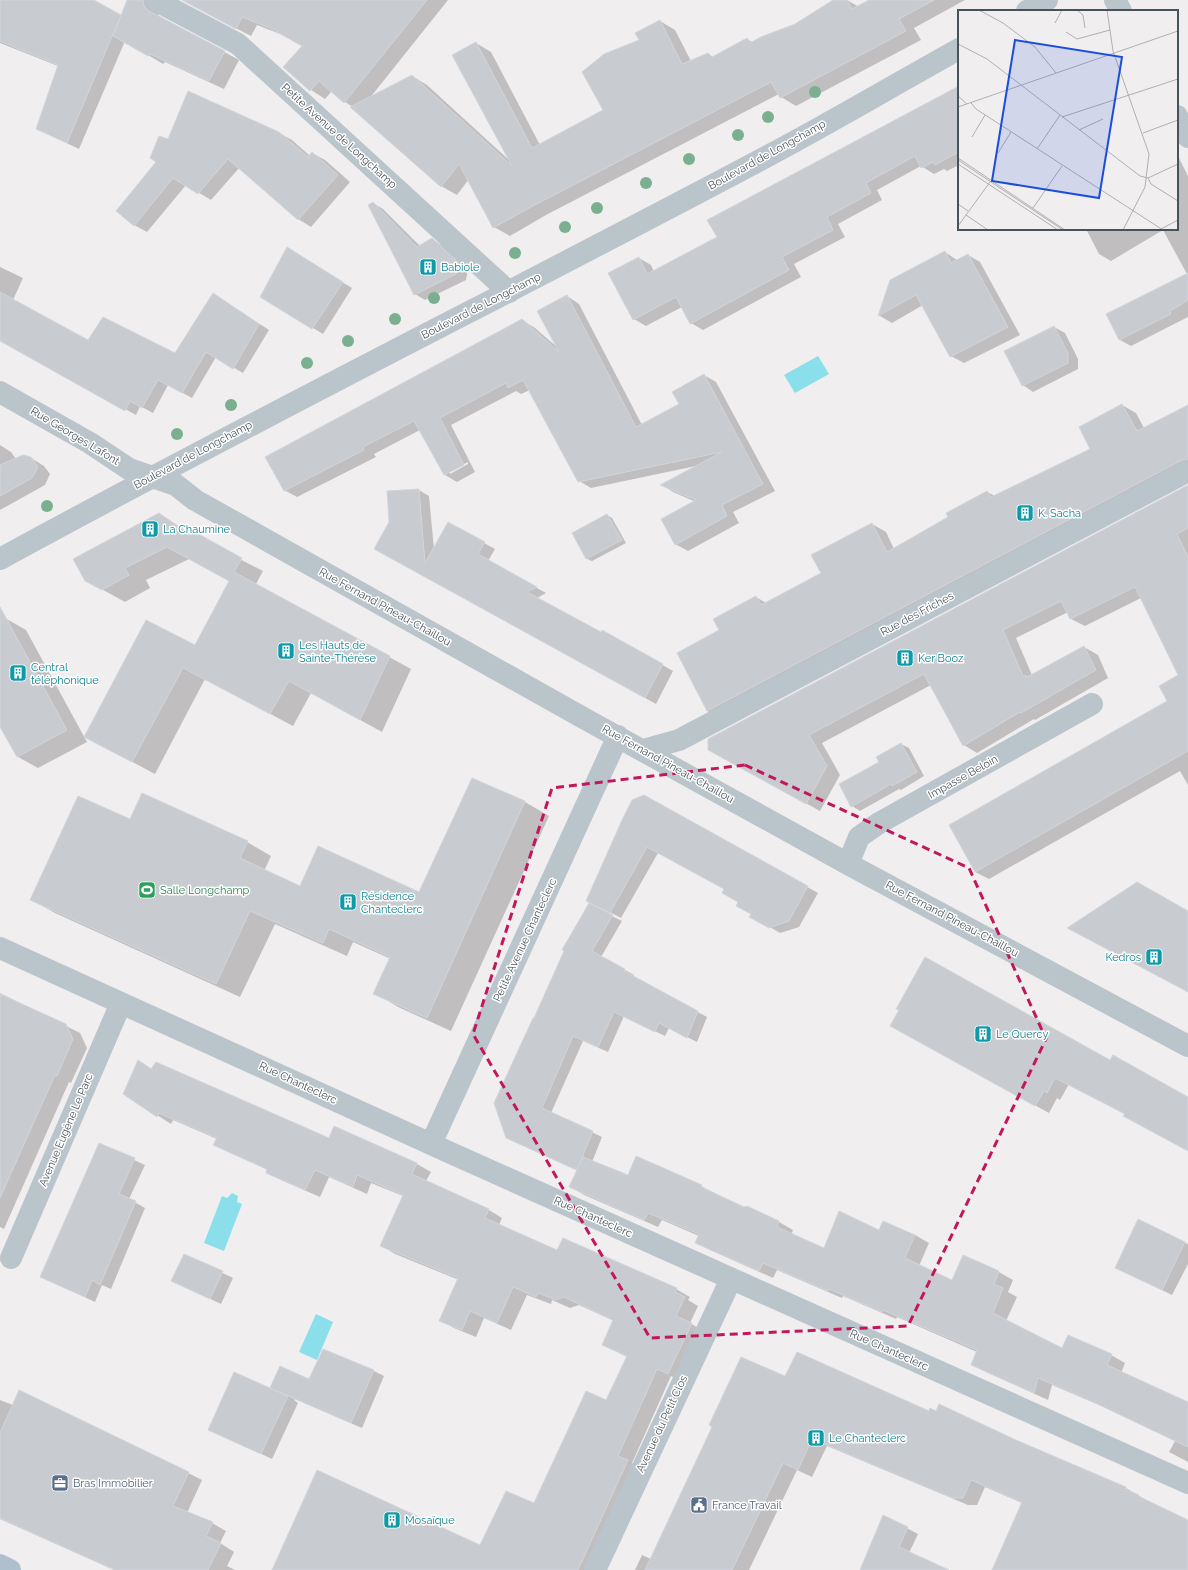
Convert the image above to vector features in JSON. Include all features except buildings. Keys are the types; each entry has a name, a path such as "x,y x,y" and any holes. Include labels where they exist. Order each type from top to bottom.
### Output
{"main road":[{"path":"0,1565 10,1570"}],"street":[{"name":"Petite Avenue de Longchamp","path":"155,0 238,44 510,292"},
{"path":"1029,10 1047,0"},
{"path":"1115,0 1120,10"},
{"name":"Boulevard de Longchamp","path":"0,559 151,477 510,292 767,157 958,50"},
{"path":"1178,118 1188,137"},
{"name":"Rue Georges Lafont","path":"0,392 90,443 129,469 151,477"},
{"name":"Rue des Friches","path":"643,750 680,740 1188,471"},
{"name":"Rue Fernand Pineau-Chaillou","path":"151,477 176,485 195,500 848,864 1188,1046"},
{"name":"Impasse Beloin","path":"848,864 859,837 880,823 1092,704"},
{"name":"Petite Avenue Chanteclerc","path":"432,1144 618,736"},
{"name":"Rue Chanteclerc","path":"0,948 731,1279 1188,1483"},
{"name":"Avenue Eugène Le Parc","path":"11,1258 121,1003"},
{"name":"Avenue du Petit Clos","path":"595,1570 731,1279"}],"highlighted area":[{"path":"745,765 969,868 1046,1039 908,1326 650,1338 473,1034 552,788"}],"water":[{"path":"818,356 829,374 795,393 784,375"},
{"path":"232,1193 238,1196 237,1202 242,1204 224,1251 204,1243 222,1196 227,1198"},
{"path":"316,1314 333,1322 317,1360 299,1352"}],"place":[{"name":"Babiole","path":"428,267"},
{"name":"K. Sacha","path":"1025,513"},
{"name":"La Chaumine","path":"150,529"},
{"name":"Les Hauts de Sainte-Thérèse","path":"286,651"},
{"name":"Ker Booz","path":"905,658"},
{"name":"Central téléphonique","path":"18,673"},
{"name":"Salle Longchamp","path":"147,890"},
{"name":"Résidence Chanteclerc","path":"348,902"},
{"name":"Kedros","path":"1154,957"},
{"name":"Le Quercy","path":"983,1034"},
{"name":"Le Chanteclerc","path":"816,1438"},
{"name":"Bras Immobilier","path":"60,1483"},
{"name":"France Travail","path":"699,1505"},
{"name":"Mosaïque","path":"392,1520"}]}
